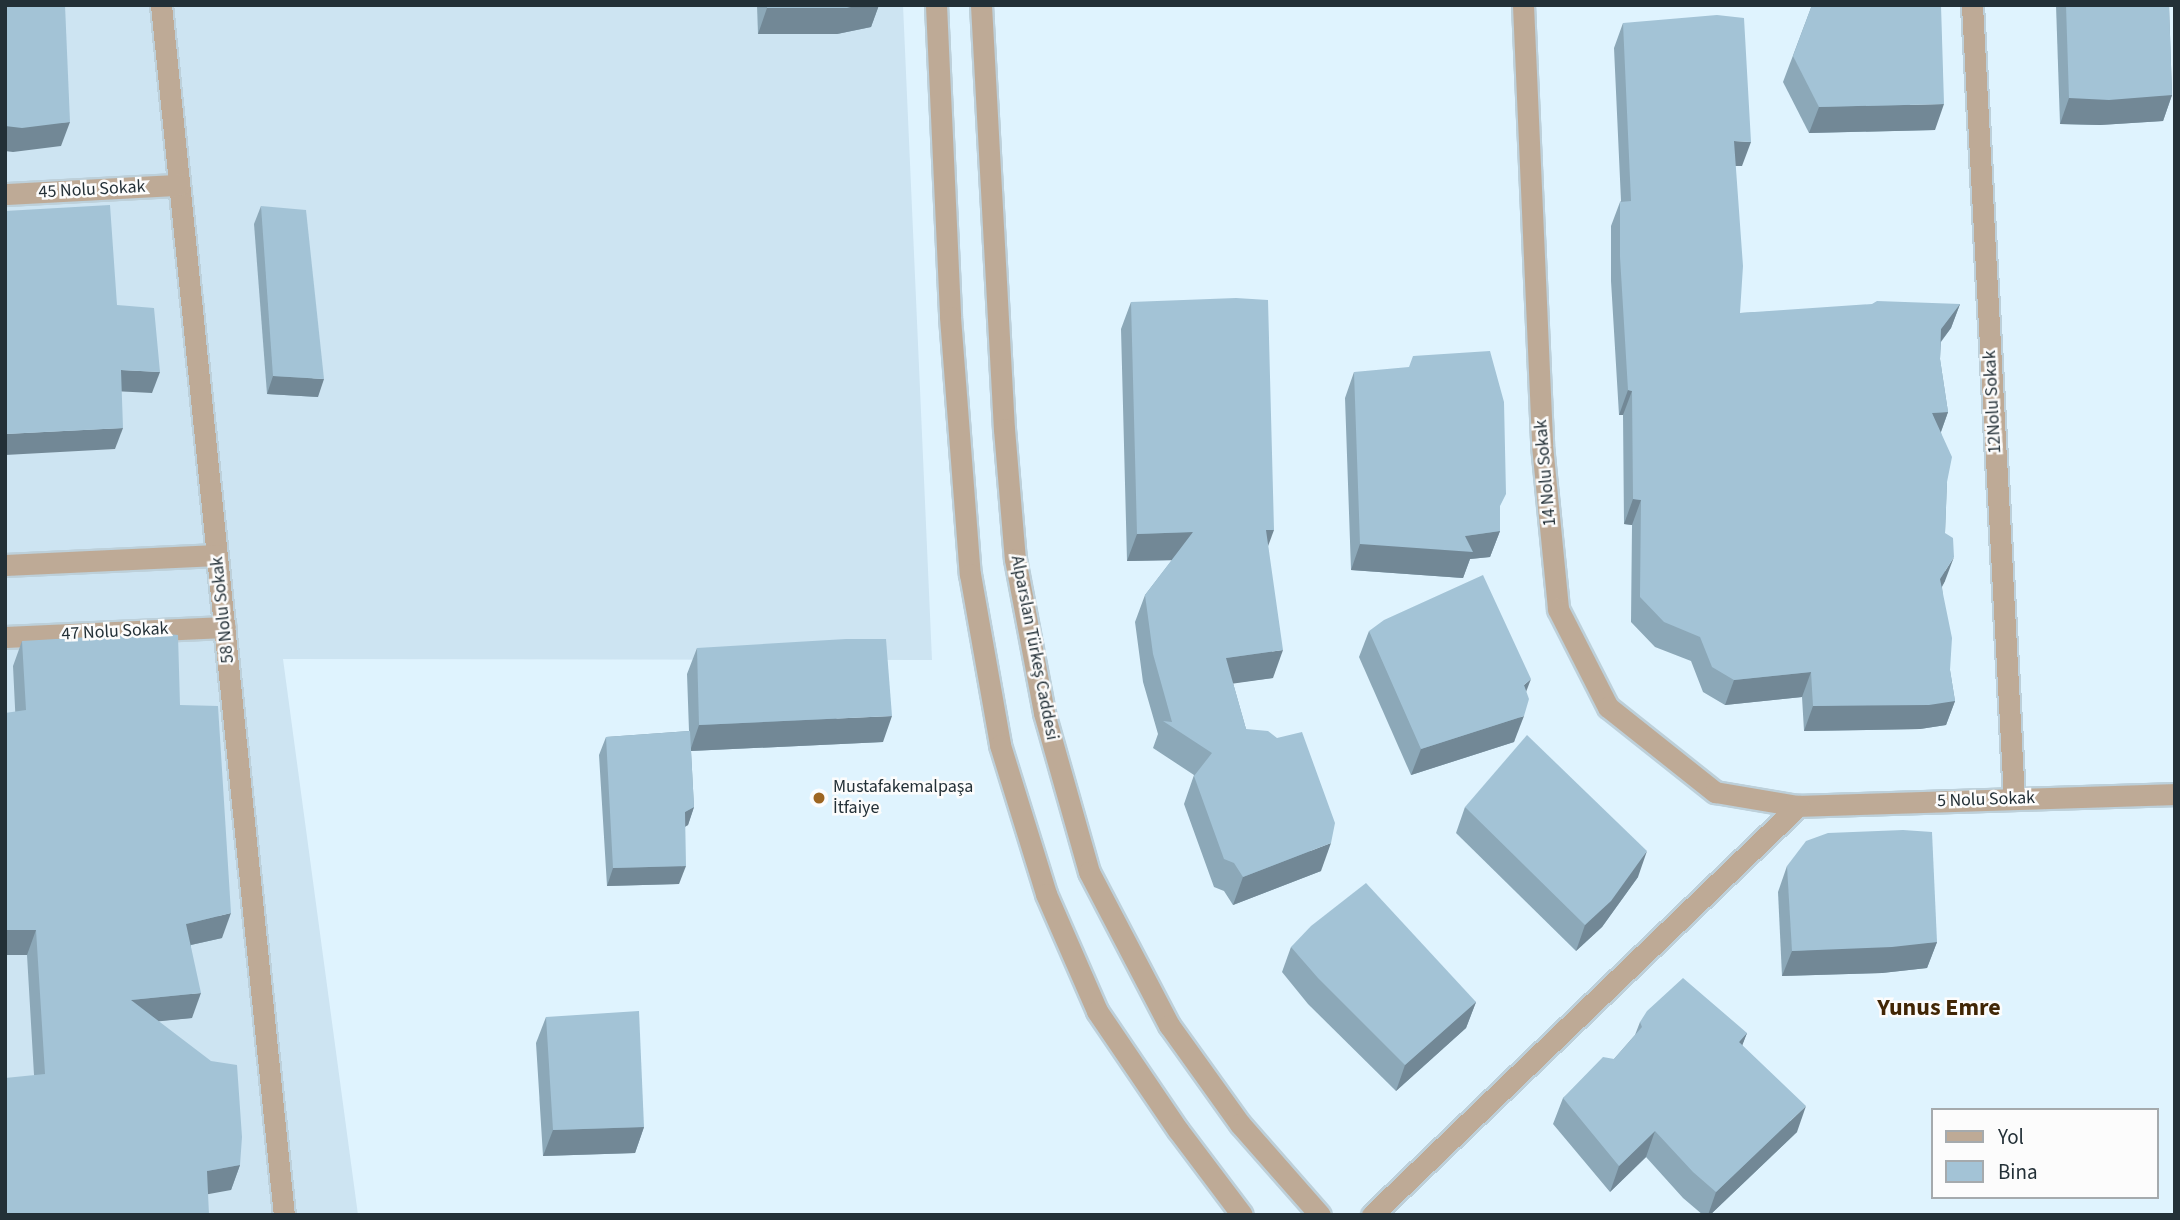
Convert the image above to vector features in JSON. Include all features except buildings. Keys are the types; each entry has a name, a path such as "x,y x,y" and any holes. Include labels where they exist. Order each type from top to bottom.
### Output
{"street":[{"name":"58 Nolu Sokak","path":"160,5 284,1215"},
{"path":"936,5 950,317 970,574 1000,745 1046,894 1097,1011 1178,1130 1242,1215"},
{"name":"Alparslan Türkeş Caddesi","path":"981,5 1003,415 1015,559 1047,726 1089,872 1168,1025 1240,1124 1320,1215"},
{"name":"14 Nolu Sokak","path":"1523,5 1542,445 1558,609 1608,707 1715,792 1798,806"},
{"name":"12Nolu Sokak","path":"1972,5 2014,799"},
{"name":"45 Nolu Sokak","path":"5,194 179,186"},
{"path":"5,565 217,555"},
{"name":"47 Nolu Sokak","path":"5,637 225,627"},
{"name":"5 Nolu Sokak","path":"1798,806 2175,794"},
{"path":"1372,1215 1798,806"}],"shaded area":[{"path":"5,5 903,5 932,660 283,659 358,1215 5,1215"}],"place":[{"name":"Mustafakemalpaşa İtfaiye","path":"819,798"}],"district":[{"name":"Yunus Emre","path":"1939,1008"}]}
